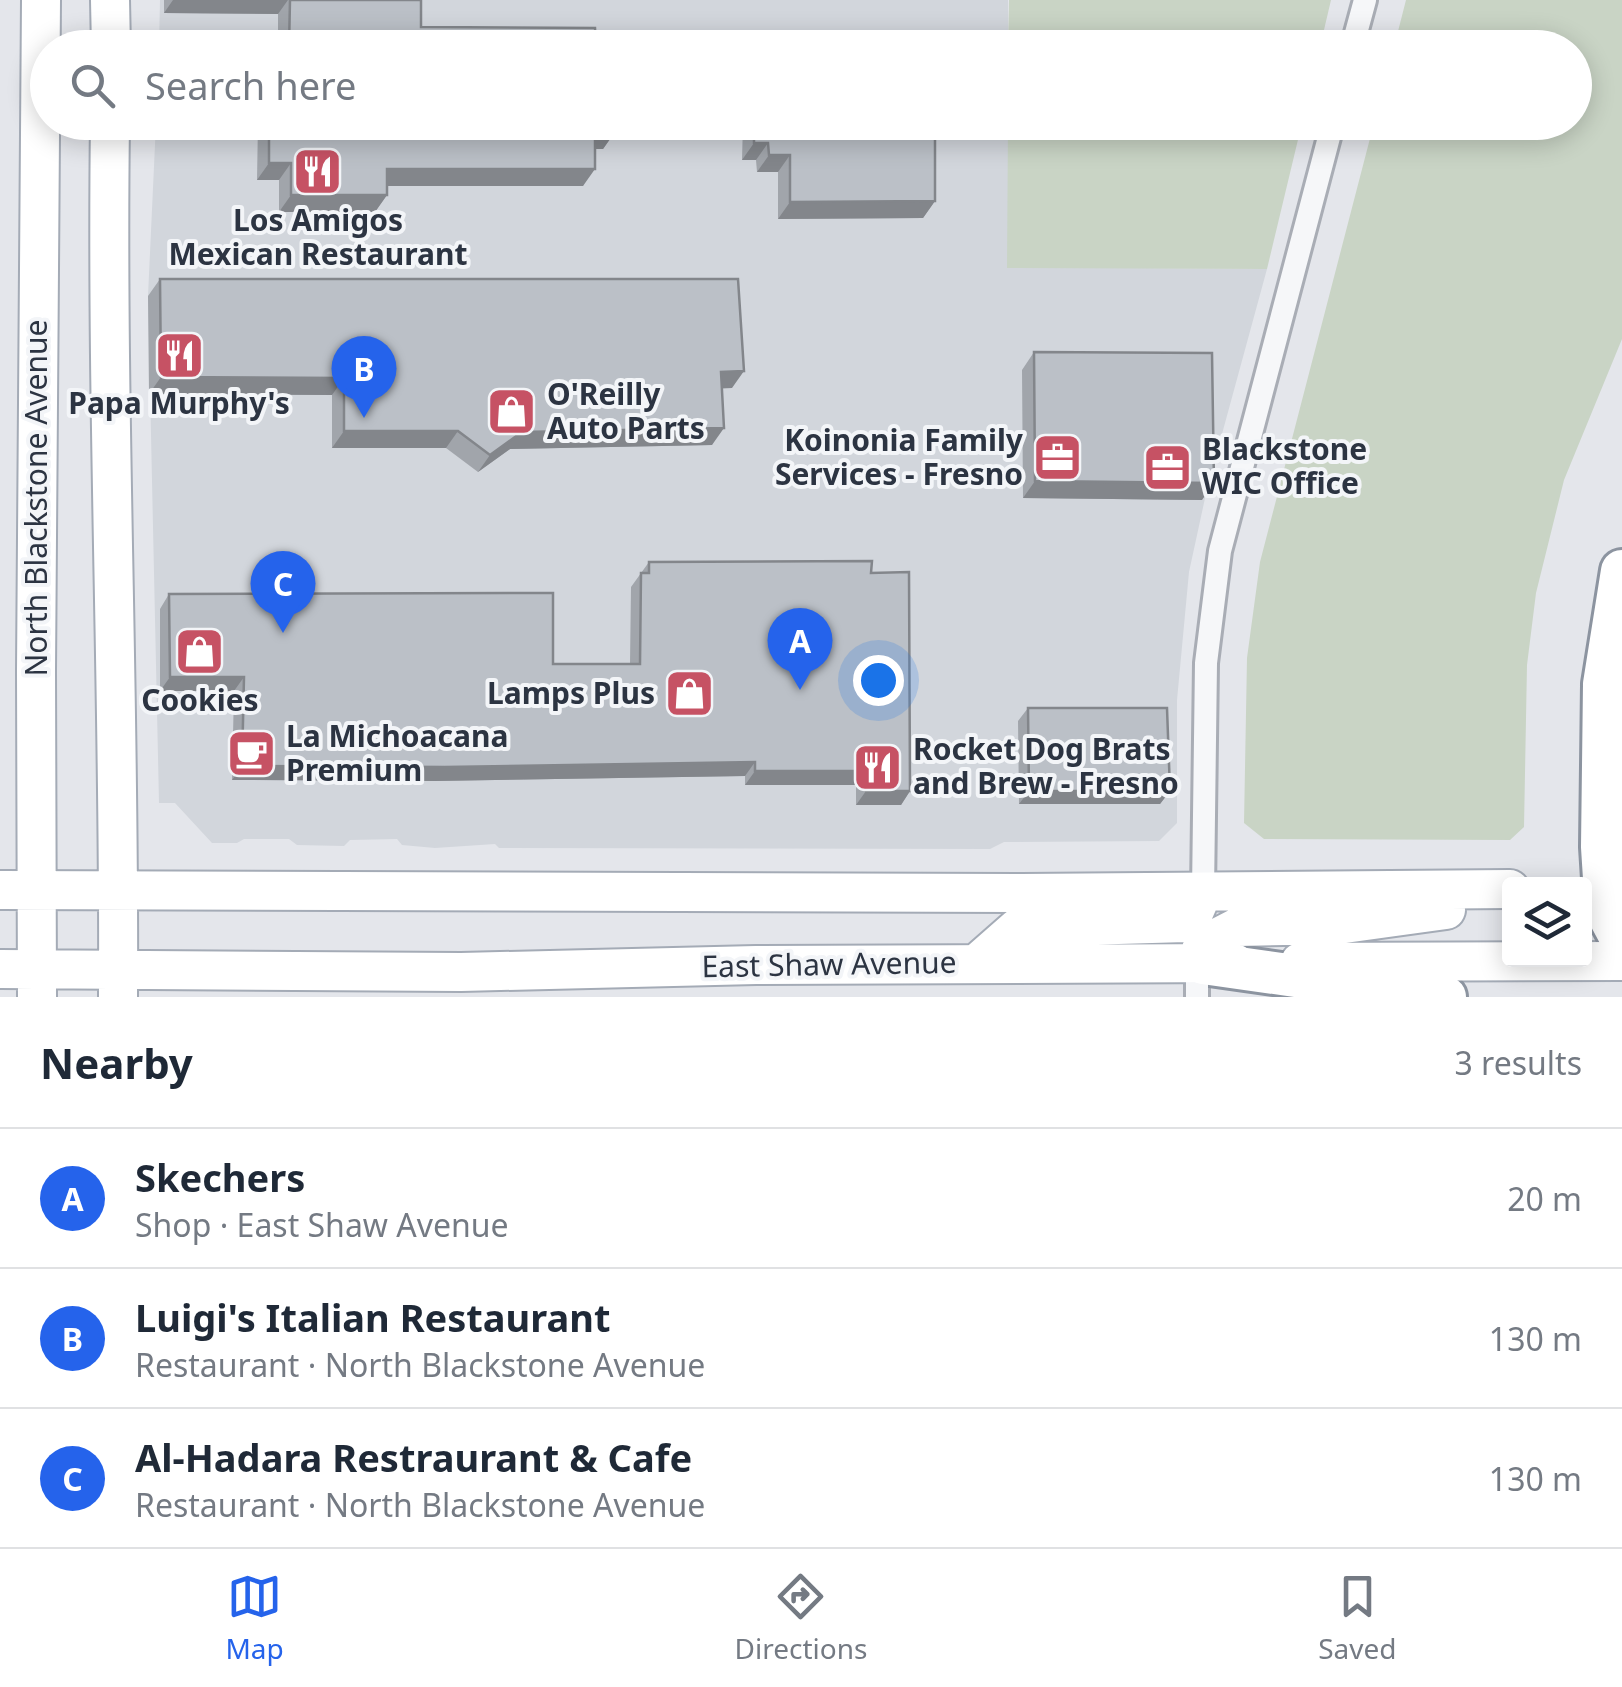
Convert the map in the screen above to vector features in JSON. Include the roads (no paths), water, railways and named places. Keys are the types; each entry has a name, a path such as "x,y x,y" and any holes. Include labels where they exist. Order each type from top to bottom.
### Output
{"highway":[{"path":"1622,572 1604,684 1598,889 1622,940"},
{"path":"1199,974 1445,997"}],"main road":[{"name":"North Blackstone Avenue","path":"41,0 41,30"},
{"path":"110,0 110,30"},
{"name":"North Blackstone Avenue","path":"25,978 19,890 36,652 40,140"},
{"path":"110,140 118,982"},
{"path":"19,890 1502,889"},
{"path":"976,964 1017,928 1184,923 1192,917 1202,892"},
{"path":"1199,974 1200,952 1207,943 1238,927 1337,925 1502,902"},
{"name":"East Shaw Avenue","path":"25,978 118,982 756,965 976,964 1199,974 1622,961"}],"street":[{"path":"1356,30 1364,0"},
{"path":"1202,892 1206,663 1220,551 1328,140"}],"place":[{"name":"Los Amigos Mexican Restaurant","path":"318,172"},
{"name":"Papa Murphy's","path":"179,355"},
{"name":"O'Reilly Auto Parts","path":"512,412"},
{"name":"Luigi's Italian Restaurant","path":"364,418"},
{"name":"Koinonia Family Services - Fresno","path":"1058,458"},
{"name":"Blackstone WIC Office","path":"1167,467"},
{"name":"Al-Hadara Restraurant & Cafe","path":"283,633"},
{"name":"Cookies","path":"200,652"},
{"name":"Skechers","path":"800,690"},
{"name":"Lamps Plus","path":"690,694"},
{"name":"La Michoacana Premium","path":"251,754"},
{"name":"Rocket Dog Brats and Brew - Fresno","path":"878,767"}]}
